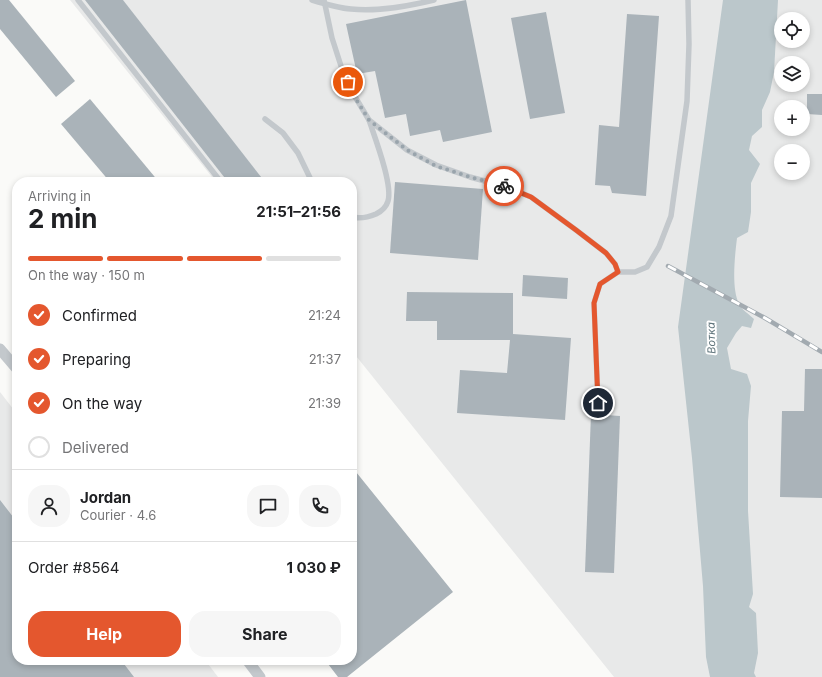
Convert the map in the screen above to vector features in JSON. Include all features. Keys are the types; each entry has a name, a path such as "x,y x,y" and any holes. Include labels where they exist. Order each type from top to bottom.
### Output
{"street":[{"path":"0,349 12,363"},
{"path":"251,665 260,677"}],"lane":[{"path":"78,0 217,177"},
{"path":"312,0 325,2 352,10 386,9 434,0"},
{"path":"598,403 594,303 600,284 618,272 635,272 647,268 659,247 671,216 687,100 689,44 688,0"},
{"path":"325,2 332,38 342,69 354,96 369,120 388,181 389,200 383,210 372,216 357,218"},
{"path":"265,119 283,133 298,152 310,177"},
{"path":"369,120 407,150 436,166 507,187 531,197 606,253 615,264 618,272"}],"shaded area":[{"path":"70,0 822,0 822,677 614,677 357,357 357,177 212,177"},
{"path":"0,392 12,408 12,665 209,665 218,677 0,677"}],"water":[{"name":"Вотка","path":"723,0 778,0 777,12 774,12 774,48 775,48 774,72 770,92 762,110 762,127 752,136 749,150 760,164 751,183 751,212 748,232 737,238 735,262 734,281 739,304 754,319 751,328 742,326 727,348 731,369 747,374 751,386 748,421 748,511 753,594 749,607 756,613 758,653 754,673 756,677 710,677 706,657 703,586 692,458 678,327"}],"building":[{"path":"0,0 9,0 75,81 56,97 0,29"},
{"path":"85,0 123,0 261,177 224,177"},
{"path":"466,0 492,132 443,142 440,130 410,136 406,114 385,118 375,71 357,74 346,24"},
{"path":"546,12 565,113 530,119 511,18"},
{"path":"627,14 659,16 646,196 612,193 610,186 595,185 599,125 619,127"},
{"path":"807,94 822,94 822,115 810,114 810,100 807,100"},
{"path":"90,99 155,177 106,177 61,124"},
{"path":"395,182 483,189 478,260 390,253"},
{"path":"523,275 568,278 567,299 522,296"},
{"path":"407,292 513,293 513,334 571,338 565,420 457,413 460,370 507,373 510,340 437,340 437,321 406,321"},
{"path":"805,369 822,369 822,498 780,497 782,411 804,411"},
{"path":"591,414 620,416 614,573 585,572"},
{"path":"357,473 453,592 347,677 338,677 329,665 357,665"},
{"path":"0,500 12,516 12,665 125,665 134,677 0,677"}],"railway":[{"path":"668,266 765,318 822,352"}],"way so far":[{"path":"348,82 354,96 369,120 407,150 436,166 504,186"}],"route":[{"path":"504,186 531,197 606,253 615,264 618,272 600,284 594,303 598,403"}]}
